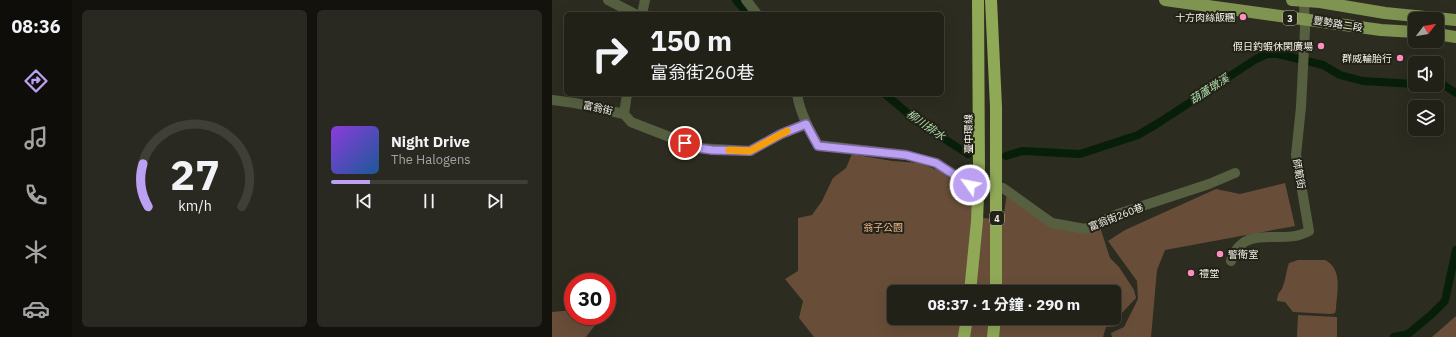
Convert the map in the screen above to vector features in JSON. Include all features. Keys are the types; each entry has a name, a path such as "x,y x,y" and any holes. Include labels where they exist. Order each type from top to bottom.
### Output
{"highway":[{"name":"臺中環線","path":"971,285 977,221 980,144 978,0"},
{"name":"4","path":"991,0 997,144 996,285"},
{"path":"964,337 966,325"},
{"path":"993,337 994,325"}],"main road":[{"name":"豐勢路二段","path":"1166,0 1306,18 1382,30 1408,32"},
{"name":"豐勢路二段","path":"1298,1 1385,13 1456,20"},
{"path":"1444,35 1456,37"}],"street":[{"path":"608,0 631,12"},
{"path":"643,12 646,0"},
{"path":"746,0 755,12"},
{"name":"師範街","path":"1231,261 1235,250 1245,241 1256,237 1295,236 1309,231 1296,155 1301,106 1306,18 1298,1"},
{"name":"富翁街","path":"552,100 575,103 624,114 627,96"},
{"path":"797,96 806,124 818,146 906,155 936,163 970,185"},
{"path":"624,114 631,122 698,148 712,150 750,151 781,134 806,124"},
{"name":"富翁街260巷","path":"1003,188 1052,223 1085,229 1118,214 1209,184 1235,173"}],"green space":[{"name":"翁子公園","path":"852,154 892,161 919,163 940,171 963,189 975,191 973,216 1003,221 1007,192 1048,224 1099,224 1110,258 1119,267 1134,290 1136,298 1121,314 1121,285 887,285 887,325 1117,325 1106,327 1103,337 814,337 799,318 803,301 785,279 798,271 798,218 812,215 822,201 833,178 846,168"},
{"path":"1285,183 1295,226 1165,250 1157,270 1151,337 1112,337 1111,333 1124,327 1138,299 1137,281 1108,241 1125,230 1216,189 1240,194"},
{"path":"1298,260 1325,260 1331,264 1337,275 1338,288 1335,313 1293,312 1285,302 1277,301 1278,295 1284,283 1289,263"},
{"path":"564,311 564,325 595,325 586,337 552,337 552,312"},
{"path":"1298,315 1337,317 1337,337 1297,337"},
{"path":"1456,316 1456,337 1432,337"}],"waterway":[{"name":"柳川排水","path":"736,0 746,12"},
{"name":"葫蘆墩溪","path":"1006,156 1022,151 1080,154 1138,135 1256,59 1267,54 1278,54 1323,65 1340,75 1363,81 1408,84"},
{"name":"葫蘆墩溪","path":"1444,86 1456,93"},
{"name":"柳川排水","path":"887,96 918,122 968,154"},
{"path":"1394,337 1408,334 1445,301 1456,250"}],"tunnel":[{"path":"972,185 1003,188"}],"slow traffic":[{"path":"729,150 750,151 787,131"}],"place":[{"name":"十方肉絲飯糰","path":"1243,17"},
{"name":"假日釣蝦休閑廣場","path":"1321,46"},
{"name":"群威輪胎行","path":"1400,58"},
{"name":"警衛室","path":"1220,254"},
{"name":"禮堂","path":"1191,273"}],"route":[{"path":"685,143 698,148 712,150 750,151 781,134 806,124 818,146 906,155 936,163 970,185"}]}
